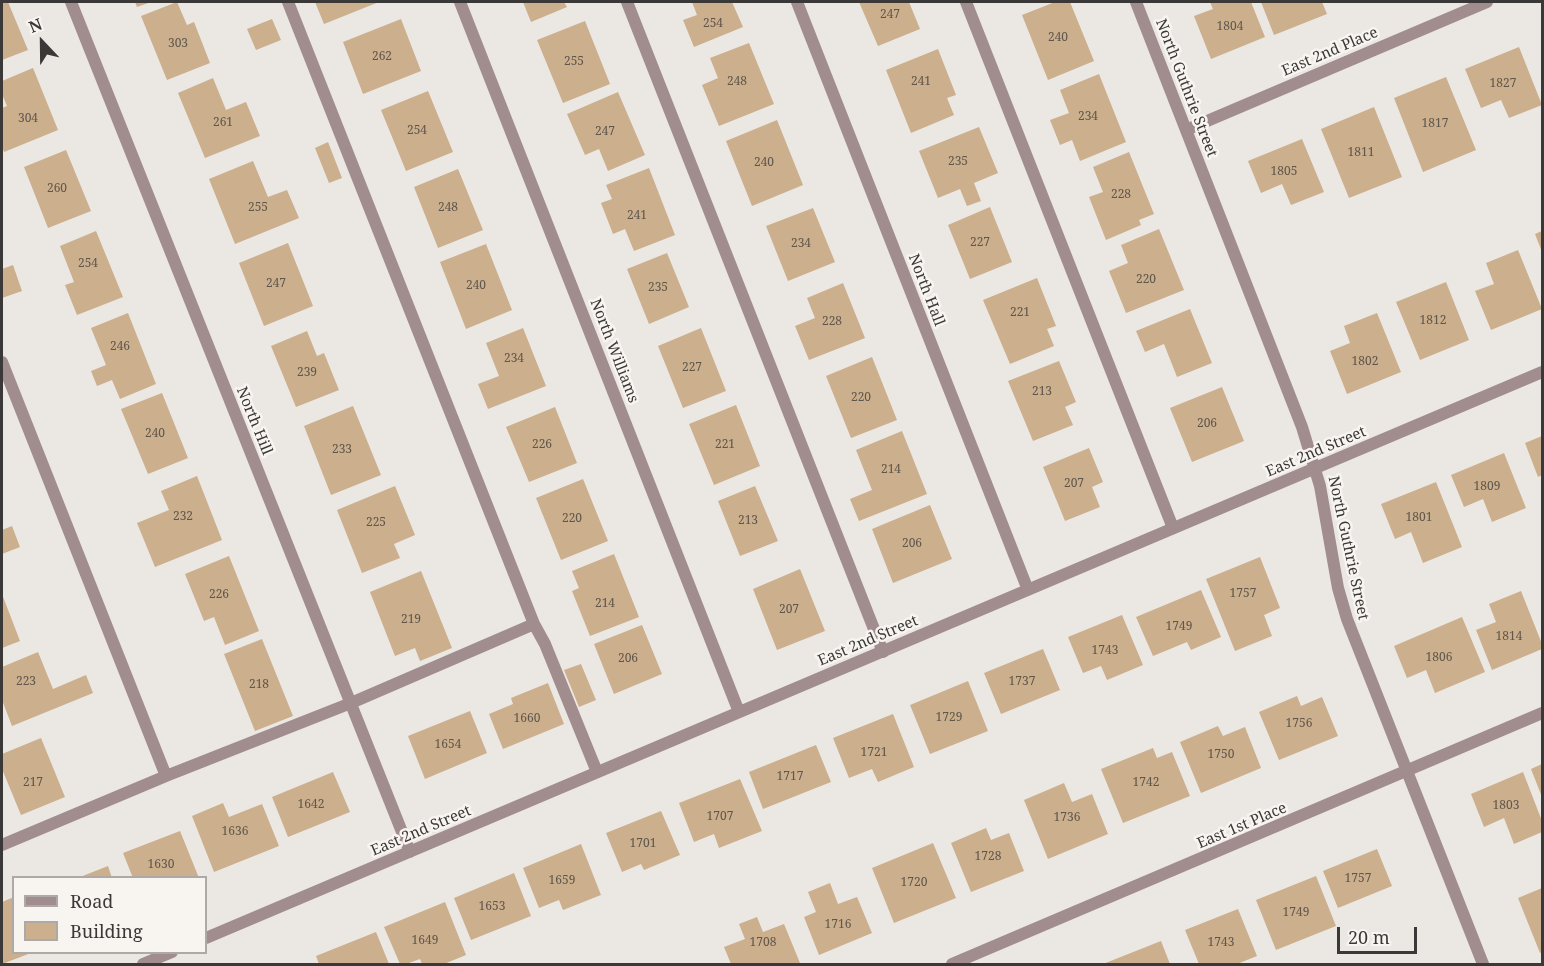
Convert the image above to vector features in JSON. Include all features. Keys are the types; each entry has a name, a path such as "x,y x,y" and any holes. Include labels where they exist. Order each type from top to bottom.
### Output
{"street":[{"name":"North Hill","path":"70,2 410,852"},
{"path":"288,2 534,624 545,644 597,772"},
{"name":"North Williams","path":"460,2 739,712"},
{"path":"627,2 883,652"},
{"name":"North Hall","path":"797,2 1028,590"},
{"path":"966,2 1173,528"},
{"name":"North Guthrie Street","path":"1136,2 1302,427 1315,468 1338,588 1347,619 1483,964"},
{"name":"East 2nd Place","path":"1186,130 1487,2"},
{"path":"2,362 166,776"},
{"name":"East 2nd Street","path":"207,938 1542,372"},
{"path":"2,845 166,776 351,703 534,624"},
{"name":"East 1st Place","path":"952,964 1542,713"},
{"path":"143,964 167,954"}],"building":[{"path":"2,2 8,2 28,50 2,60"},
{"path":"135,2 151,2 137,7"},
{"path":"177,2 187,25 194,22 210,63 167,80 141,16"},
{"path":"315,2 379,2 324,24"},
{"path":"523,2 564,2 567,7 531,22"},
{"path":"692,2 732,2 743,27 694,47 683,20 697,15"},
{"path":"859,2 909,2 920,29 878,46"},
{"path":"1055,2 1070,2 1094,61 1048,80 1022,15"},
{"path":"1210,2 1251,2 1265,37 1211,59 1194,16 1213,9"},
{"path":"1261,2 1322,2 1327,14 1274,35"},
{"path":"272,19 281,40 256,50 247,29"},
{"path":"401,19 421,71 363,94 343,42"},
{"path":"585,21 610,84 563,103 537,40"},
{"path":"749,43 774,104 719,126 702,85 718,78 710,58"},
{"path":"1519,47 1542,105 1509,118 1501,100 1481,108 1465,69"},
{"path":"938,49 956,95 947,98 954,115 911,133 886,70"},
{"path":"33,68 58,130 4,152 2,108 7,106 2,94 2,81"},
{"path":"1099,74 1126,142 1080,161 1072,140 1060,145 1050,120 1069,113 1060,90"},
{"path":"1446,77 1476,150 1423,172 1394,98"},
{"path":"213,78 226,110 246,102 260,136 205,158 178,93"},
{"path":"428,91 453,152 406,171 381,110"},
{"path":"618,92 645,155 608,171 599,149 585,155 567,114"},
{"path":"1374,107 1402,177 1349,198 1321,129"},
{"path":"777,120 803,185 752,206 726,141"},
{"path":"979,127 998,173 974,183 981,201 967,206 960,189 938,198 919,151"},
{"path":"1302,139 1324,192 1291,205 1282,184 1261,193 1248,161"},
{"path":"328,142 342,178 329,183 315,148"},
{"path":"66,150 91,211 48,228 24,167"},
{"path":"1129,152 1154,214 1139,220 1141,225 1106,240 1089,197 1103,192 1093,167"},
{"path":"253,161 268,197 287,190 299,218 235,244 209,179"},
{"path":"649,168 675,235 634,251 625,229 613,234 601,203 612,199 606,185"},
{"path":"458,169 483,230 438,248 414,187"},
{"path":"990,207 1012,262 970,279 948,225"},
{"path":"813,208 835,262 788,281 766,226"},
{"path":"1159,229 1184,290 1126,313 1109,271 1128,263 1121,245"},
{"path":"96,231 123,297 77,315 65,285 74,282 60,246"},
{"path":"1542,231 1542,252 1535,234"},
{"path":"288,243 313,306 264,326 239,263"},
{"path":"486,244 512,310 466,329 440,262"},
{"path":"1518,250 1542,309 1491,330 1475,291 1494,284 1486,263"},
{"path":"667,253 689,307 649,324 627,269"},
{"path":"13,265 22,291 2,298 2,269"},
{"path":"1037,278 1056,326 1047,329 1054,346 1010,364 983,300"},
{"path":"1446,282 1469,340 1420,360 1396,302"},
{"path":"843,283 865,338 809,360 795,326 815,318 807,298"},
{"path":"1190,309 1212,363 1177,377 1164,344 1145,352 1136,331"},
{"path":"128,313 156,384 120,399 112,380 97,386 91,371 106,365 91,328"},
{"path":"1377,313 1401,372 1347,394 1330,351 1350,343 1344,326"},
{"path":"523,328 546,386 488,409 478,384 499,376 486,343"},
{"path":"701,328 726,391 683,408 658,346"},
{"path":"307,331 317,356 324,353 339,390 296,407 271,346"},
{"path":"872,357 897,420 851,438 826,376"},
{"path":"1059,361 1076,402 1065,407 1073,425 1033,441 1008,381"},
{"path":"1222,387 1244,441 1192,462 1170,408"},
{"path":"162,393 188,458 148,474 121,409"},
{"path":"736,405 760,466 714,485 689,424"},
{"path":"353,406 381,475 331,495 304,426"},
{"path":"555,407 577,463 529,482 506,427"},
{"path":"902,431 927,494 859,521 850,499 872,490 856,450"},
{"path":"1542,436 1542,475 1538,477 1525,443"},
{"path":"1089,448 1103,482 1092,487 1100,507 1065,521 1043,467"},
{"path":"1504,453 1526,508 1492,522 1483,499 1464,507 1451,475"},
{"path":"197,476 222,540 155,567 137,523 169,510 161,491"},
{"path":"583,479 608,541 561,560 536,498"},
{"path":"1436,482 1462,547 1423,563 1411,532 1395,539 1381,504"},
{"path":"395,486 415,535 394,544 400,558 362,573 337,510"},
{"path":"755,486 778,541 740,556 718,501"},
{"path":"930,505 952,559 893,583 872,529"},
{"path":"12,526 20,547 2,554 2,530"},
{"path":"614,554 639,617 590,636 572,591 579,588 572,571"},
{"path":"229,556 259,631 225,645 214,617 204,621 185,574"},
{"path":"1260,557 1280,608 1264,615 1272,636 1235,651 1206,579"},
{"path":"800,569 825,631 777,650 753,589"},
{"path":"421,571 452,648 420,661 415,648 395,656 370,592"},
{"path":"1201,590 1221,637 1191,650 1187,642 1153,656 1136,617"},
{"path":"1521,591 1542,649 1492,670 1476,630 1496,622 1489,604"},
{"path":"2,594 20,641 2,648"},
{"path":"1122,615 1143,665 1107,680 1101,666 1083,673 1068,637"},
{"path":"1462,617 1485,672 1435,693 1426,670 1407,678 1394,646"},
{"path":"642,625 662,674 614,694 594,644"},
{"path":"262,639 293,716 255,731 224,654"},
{"path":"1043,649 1060,690 1001,714 984,673"},
{"path":"38,652 53,689 86,675 93,693 12,726 2,700 2,667"},
{"path":"581,664 596,700 579,707 564,670"},
{"path":"968,681 988,731 930,754 910,705"},
{"path":"548,683 564,724 503,749 489,714 513,704 511,698"},
{"path":"1297,696 1301,706 1322,697 1338,736 1279,760 1259,712"},
{"path":"470,711 487,753 425,779 408,736"},
{"path":"893,714 914,767 878,782 872,769 849,778 833,738"},
{"path":"1218,726 1223,736 1245,727 1261,768 1201,793 1180,742"},
{"path":"41,738 65,797 21,815 2,769 2,754"},
{"path":"816,745 831,782 763,809 749,772"},
{"path":"1153,748 1157,758 1172,752 1190,796 1123,823 1101,769"},
{"path":"1542,764 1542,797 1531,769"},
{"path":"333,772 350,812 288,837 272,797"},
{"path":"1523,772 1542,821 1542,832 1514,844 1504,818 1484,827 1471,794"},
{"path":"740,779 762,831 719,848 714,834 694,842 679,803"},
{"path":"1064,783 1072,802 1092,794 1108,834 1048,859 1024,800"},
{"path":"223,803 229,817 262,804 279,846 214,872 192,816"},
{"path":"661,811 680,855 644,870 641,864 622,872 606,833"},
{"path":"986,828 991,840 1009,833 1024,871 971,892 951,843"},
{"path":"180,831 198,876 132,876 123,853"},
{"path":"933,843 956,898 894,923 872,868"},
{"path":"581,844 601,895 563,910 559,900 539,908 523,868"},
{"path":"1377,849 1392,886 1338,908 1323,871"},
{"path":"108,866 111,876 83,876"},
{"path":"514,873 531,916 471,940 454,898"},
{"path":"1316,876 1336,926 1276,950 1256,900"},
{"path":"830,883 838,904 857,897 872,933 819,955 804,917 816,912 808,892"},
{"path":"1542,888 1542,952 1540,953 1518,898"},
{"path":"12,898 12,954 28,954 2,964 2,902"},
{"path":"445,902 466,955 444,964 422,964 420,959 400,964 384,927"},
{"path":"1238,909 1257,956 1237,964 1199,964 1185,930"},
{"path":"757,917 763,932 784,924 800,963 731,964 724,947 745,939 739,924"},
{"path":"376,932 389,964 319,964 316,956"},
{"path":"1161,941 1170,964 1103,964"}]}
